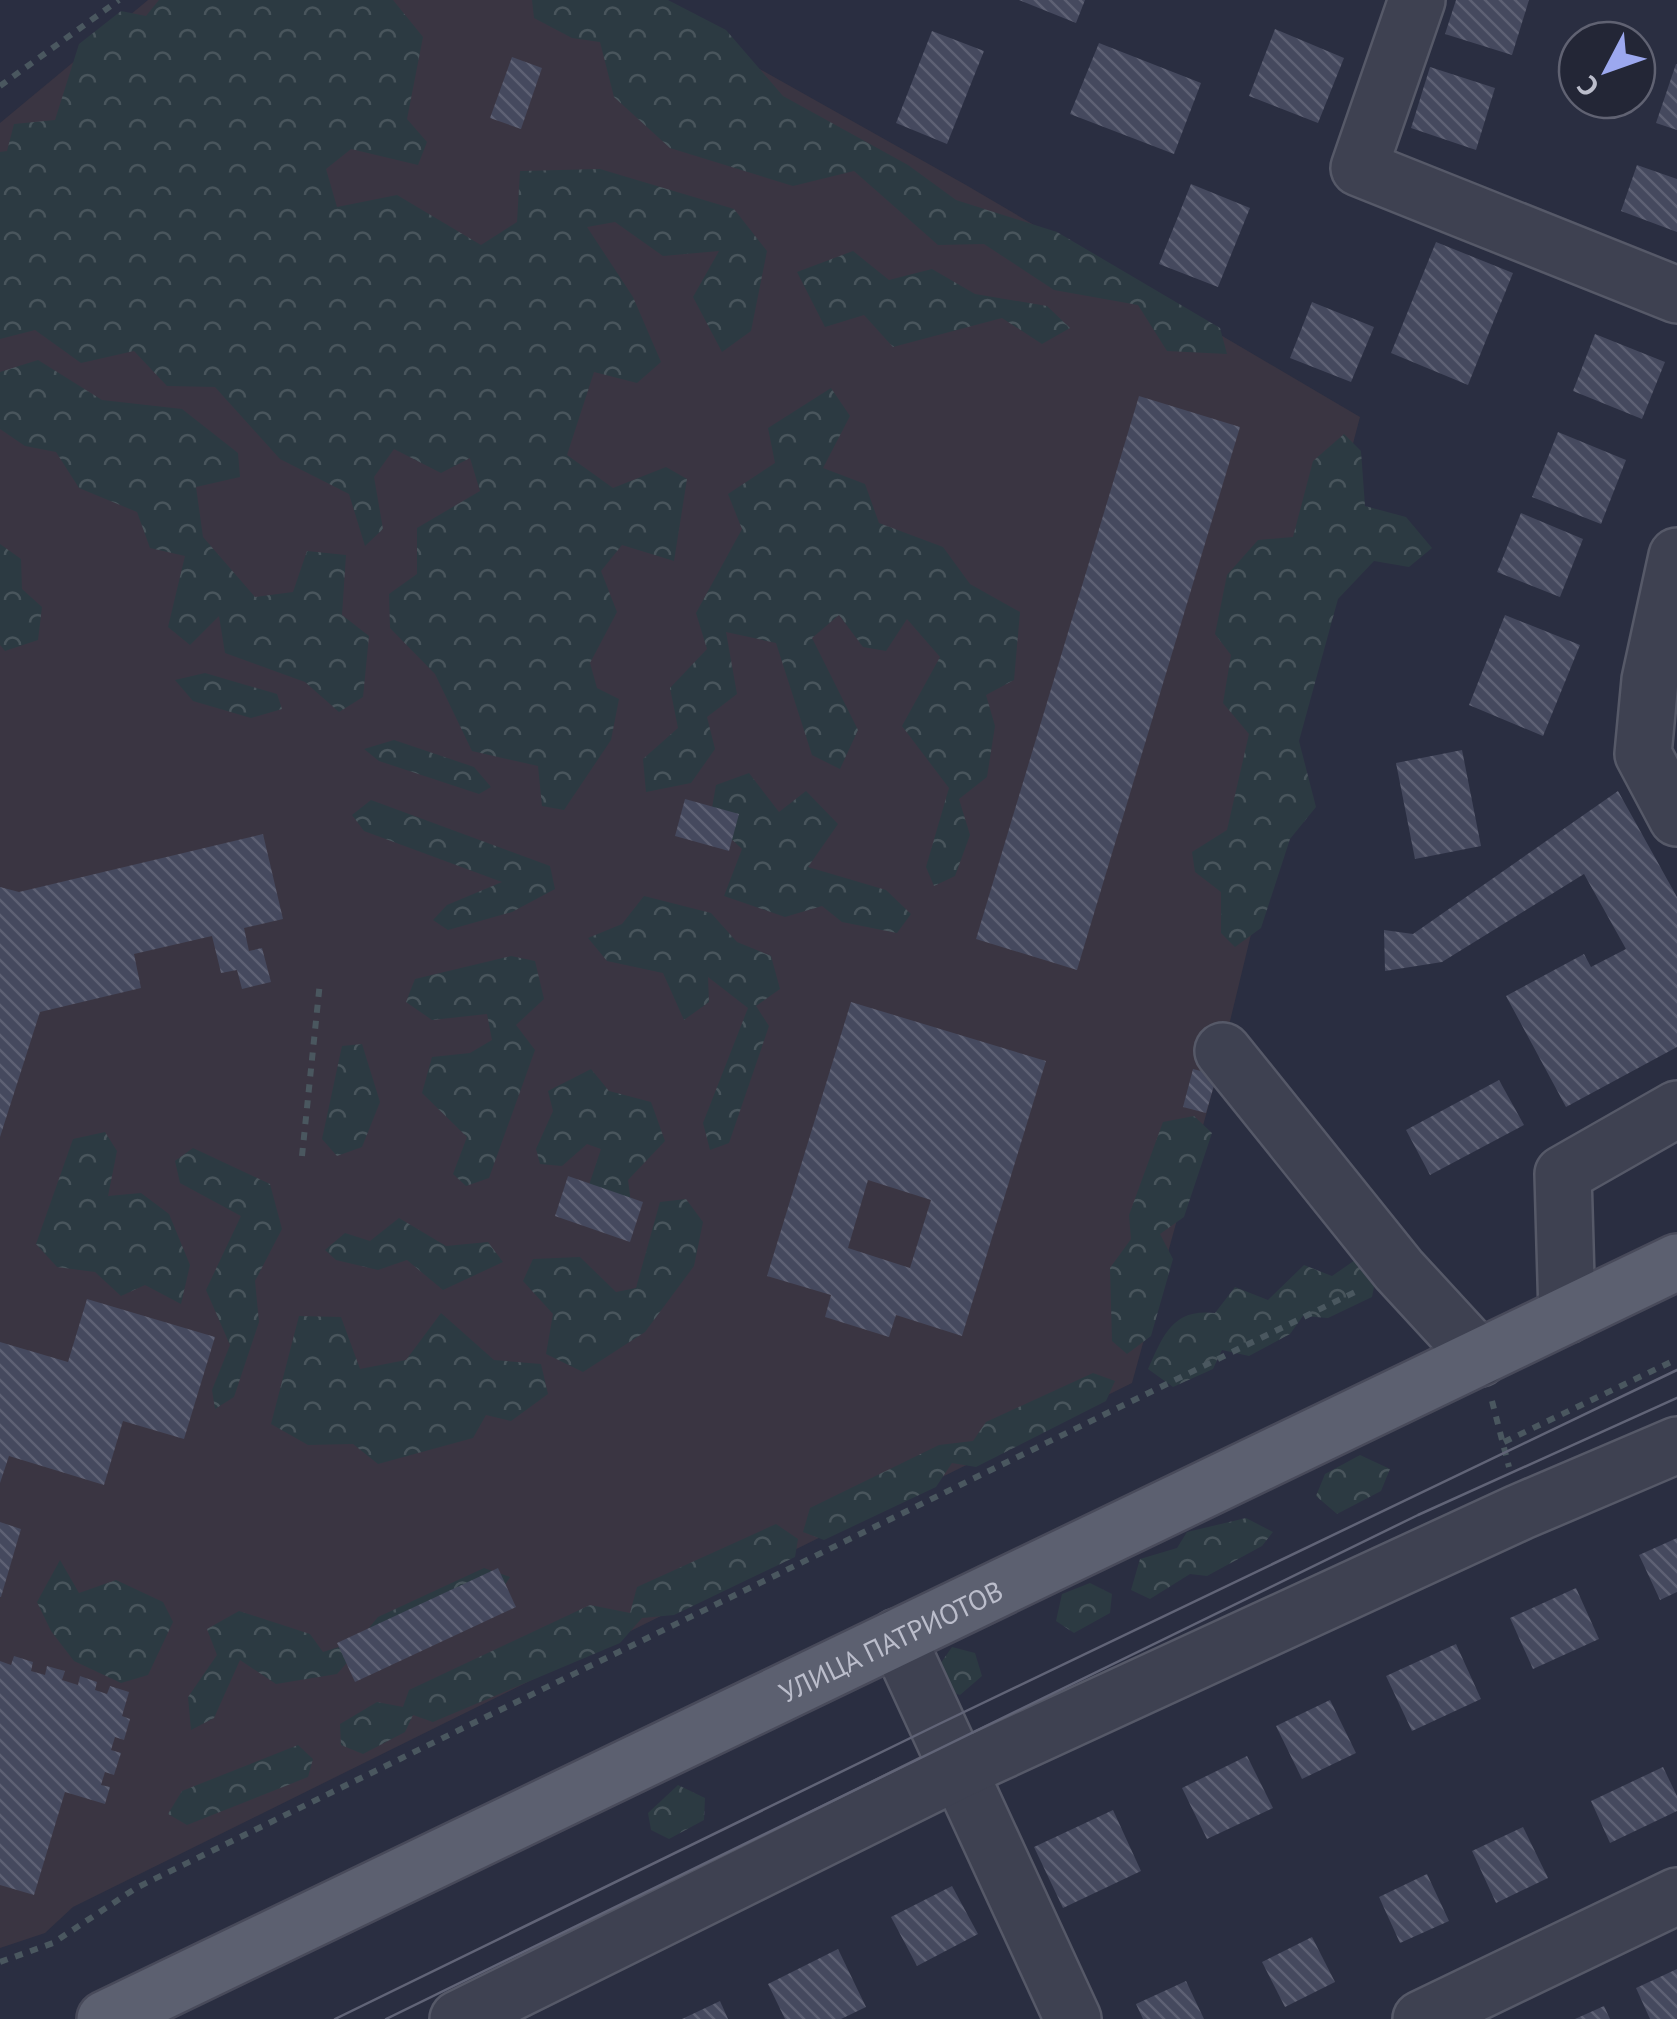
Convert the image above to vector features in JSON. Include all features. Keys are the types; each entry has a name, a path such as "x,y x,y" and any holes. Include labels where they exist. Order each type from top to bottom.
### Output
{"main road":[{"name":"УЛИЦА ПАТРИОТОВ","path":"106,2019 1677,1262"}],"street":[{"path":"1417,0 1359,168 1677,295"},
{"path":"1677,556 1664,668 1643,754 1677,818"},
{"path":"1223,1051 1399,1270 1480,1358"},
{"path":"1567,1315 1562,1174 1677,1110"},
{"path":"458,2019 958,1771 1520,1512 1677,1445"},
{"path":"897,1637 1074,2019"},
{"path":"1421,2019 1677,1896"}],"path":[{"path":"0,86 119,0"},
{"path":"302,1156 320,982"},
{"path":"0,1962 53,1944 136,1888 1399,1270"},
{"path":"1480,1358 1520,1512"},
{"path":"1504,1442 1673,1360"}],"shaded area":[{"path":"148,0 637,0 966,185 1360,417 1246,850 1269,860 1217,1075 1132,1383 73,1907 45,1933 0,1948 0,123"}],"green space":[{"path":"159,0 393,0 423,37 407,119 427,142 418,165 351,149 326,169 337,207 397,195 481,245 517,222 520,171 600,169 734,209 767,251 751,331 722,352 693,297 719,251 663,256 615,222 587,227 633,297 661,362 637,383 594,372 567,455 613,488 666,467 687,479 674,561 622,545 601,571 617,612 590,663 597,688 619,699 611,740 564,810 542,806 538,766 472,751 435,674 390,628 389,594 417,574 417,528 480,491 470,458 441,473 394,449 374,477 383,529 365,546 349,494 280,459 215,387 167,386 134,351 81,363 35,330 0,339 0,152 7,151 14,124 55,120 79,44 121,11 146,16"},
{"path":"532,0 668,0 726,30 783,96 908,165 956,200 1057,232 1220,328 1227,354 1167,351 1138,305 1054,290 984,244 938,245 854,171 793,186 670,148 614,97 600,42 572,38 534,18"},
{"path":"853,251 889,280 932,269 975,294 1047,306 1070,328 1042,344 1002,318 893,347 864,315 825,327 797,272"},
{"path":"38,360 102,400 182,409 238,453 240,477 196,487 203,537 255,597 293,592 307,551 346,555 342,615 369,636 363,697 339,712 305,682 225,653 219,616 190,645 168,627 185,556 150,548 137,512 79,488 56,452 25,446 0,429 0,372"},
{"path":"831,388 850,416 823,468 865,484 879,523 943,547 970,584 1020,612 1014,680 986,695 995,726 987,777 959,799 970,835 955,876 934,886 926,867 949,788 902,726 940,657 907,619 886,651 863,647 839,615 812,638 858,730 840,769 812,755 776,643 726,632 737,694 707,717 715,749 691,783 646,792 643,759 678,728 670,688 707,649 696,613 742,529 728,494 775,463 768,428"},
{"path":"1344,434 1361,451 1365,506 1406,517 1432,548 1409,567 1374,561 1338,599 1299,741 1316,807 1290,839 1261,928 1235,947 1221,933 1221,892 1195,872 1192,852 1227,830 1249,734 1223,703 1231,655 1215,634 1227,575 1258,540 1293,537 1313,461"},
{"path":"0,544 21,559 22,589 42,607 38,640 5,651 0,645"},
{"path":"205,673 277,694 282,709 251,718 193,701 175,680"},
{"path":"394,740 474,767 491,787 479,794 379,761 364,749"},
{"path":"749,773 779,812 806,791 838,824 808,867 886,890 911,914 897,933 842,922 822,906 785,917 724,896 742,849 710,819 716,785"},
{"path":"371,800 550,866 555,889 512,912 448,930 433,920 447,905 502,882 364,831 352,815"},
{"path":"644,896 711,913 737,942 771,956 780,989 756,1006 769,1026 729,1143 710,1150 703,1123 748,1008 708,977 709,1002 684,1020 663,973 607,961 588,938 622,924"},
{"path":"511,956 535,961 544,999 516,1025 535,1050 489,1178 466,1186 453,1174 467,1137 422,1093 432,1057 470,1053 492,1040 487,1014 432,1020 406,1002 415,979"},
{"path":"362,1044 380,1102 362,1147 337,1156 322,1139 342,1046"},
{"path":"591,1069 609,1091 651,1102 665,1141 628,1180 633,1218 582,1206 601,1149 587,1144 562,1166 540,1164 536,1149 553,1111 548,1091"},
{"path":"1194,1116 1212,1133 1184,1217 1160,1234 1173,1259 1151,1336 1127,1354 1112,1341 1110,1268 1131,1239 1129,1215 1163,1122"},
{"path":"105,1132 117,1151 108,1196 141,1193 169,1214 190,1265 181,1304 145,1285 121,1296 95,1272 57,1267 36,1244 73,1139"},
{"path":"193,1148 270,1184 282,1229 255,1281 259,1322 234,1397 215,1409 212,1390 230,1345 206,1290 241,1216 180,1183 175,1161"},
{"path":"686,1199 703,1222 694,1266 645,1332 583,1372 546,1354 553,1314 523,1281 533,1259 580,1257 616,1292 636,1288 660,1202"},
{"path":"399,1218 446,1246 488,1242 503,1262 443,1290 407,1260 378,1270 336,1260 325,1250 345,1233 370,1241"},
{"path":"1358,1258 1376,1277 1372,1297 1328,1318 1303,1316 1290,1334 1249,1356 1222,1350 1213,1369 1173,1387 1148,1369 1171,1327 1188,1315 1215,1313 1235,1287 1268,1300 1304,1265 1332,1276"},
{"path":"441,1313 494,1360 541,1364 548,1394 511,1421 486,1415 473,1438 378,1464 353,1444 308,1445 271,1424 299,1316 341,1317 360,1369 406,1360"},
{"path":"1093,1373 1115,1381 1106,1401 976,1467 952,1463 936,1487 824,1540 803,1532 810,1508 939,1445 973,1441 986,1422"},
{"path":"1360,1455 1390,1469 1381,1491 1337,1514 1316,1496 1325,1474"},
{"path":"1246,1518 1273,1532 1262,1546 1207,1576 1190,1574 1150,1599 1131,1590 1140,1559 1177,1548 1187,1532"},
{"path":"776,1524 798,1539 795,1557 674,1615 642,1618 620,1643 433,1722 413,1715 405,1732 363,1754 341,1745 340,1724 377,1702 403,1707 409,1690 590,1605 630,1613 637,1587"},
{"path":"60,1560 79,1593 116,1580 163,1602 173,1622 148,1675 121,1683 74,1661 51,1631 37,1602"},
{"path":"484,1568 510,1577 498,1596 358,1650 337,1674 276,1684 240,1660 214,1718 191,1730 188,1697 217,1655 207,1629 239,1611 310,1634 323,1652 358,1641 378,1617"},
{"path":"1090,1583 1112,1594 1110,1613 1074,1633 1056,1621 1062,1594"},
{"path":"952,1647 975,1653 982,1676 960,1695 940,1688 936,1670"},
{"path":"298,1745 313,1759 308,1777 187,1825 168,1814 182,1791"},
{"path":"678,1785 705,1798 704,1820 669,1839 651,1830 648,1813"}],"building":[{"path":"1019,0 1085,0 1076,23"},
{"path":"1456,0 1529,0 1512,55 1445,34"},
{"path":"1275,29 1344,58 1318,123 1249,96"},
{"path":"932,31 984,51 947,144 896,123"},
{"path":"1099,43 1201,83 1174,154 1070,114"},
{"path":"512,57 542,68 521,129 490,118"},
{"path":"1677,64 1677,130 1656,123"},
{"path":"1430,67 1495,88 1476,150 1411,128"},
{"path":"1637,165 1677,179 1677,232 1621,211"},
{"path":"1191,184 1250,208 1218,287 1159,264"},
{"path":"1436,242 1513,273 1468,385 1391,353"},
{"path":"1312,302 1374,327 1351,382 1290,358"},
{"path":"1595,334 1665,362 1642,419 1573,391"},
{"path":"1139,396 1240,427 1077,970 976,939"},
{"path":"1558,432 1626,460 1601,524 1532,497"},
{"path":"1521,513 1583,539 1560,597 1497,572"},
{"path":"1505,615 1580,645 1543,736 1469,705"},
{"path":"1462,750 1481,846 1415,859 1396,763"},
{"path":"1618,791 1677,897 1677,1047 1566,1107 1506,996 1584,954 1591,967 1626,949 1584,874 1442,962 1385,971 1384,930 1413,934"},
{"path":"685,799 739,814 729,851 675,836"},
{"path":"263,834 283,919 244,928 249,951 262,948 271,982 242,989 237,970 221,973 212,936 134,954 141,988 40,1012 0,1137 0,887 19,892"},
{"path":"851,1002 1046,1061 962,1336 896,1315 889,1337 825,1317 831,1295 767,1276","holes":["868,1180 931,1200 910,1268 848,1248"]},
{"path":"1193,1069 1217,1075 1206,1113 1183,1107"},
{"path":"1499,1080 1524,1125 1430,1175 1406,1130"},
{"path":"568,1176 643,1202 630,1242 555,1216"},
{"path":"87,1299 215,1337 184,1439 123,1421 104,1485 9,1456 0,1483 0,1342 68,1362"},
{"path":"0,1522 21,1529 1,1597 0,1597"},
{"path":"1677,1538 1677,1592 1660,1600 1639,1555"},
{"path":"498,1568 516,1607 355,1682 337,1643"},
{"path":"1576,1588 1599,1639 1533,1669 1510,1618"},
{"path":"1456,1644 1481,1699 1412,1731 1386,1676"},
{"path":"14,1656 33,1662 31,1671 45,1675 47,1666 65,1671 62,1680 78,1685 80,1676 97,1682 95,1690 107,1694 110,1686 129,1692 122,1716 130,1719 124,1740 115,1737 111,1750 121,1753 114,1775 105,1772 101,1785 110,1787 105,1804 65,1792 34,1895 0,1885 0,1661 11,1665"},
{"path":"1330,1700 1356,1753 1302,1779 1276,1726"},
{"path":"1247,1756 1273,1808 1207,1839 1182,1788"},
{"path":"1663,1767 1677,1796 1677,1811 1610,1843 1591,1801"},
{"path":"1113,1810 1141,1871 1063,1908 1034,1847"},
{"path":"1523,1827 1548,1878 1496,1903 1472,1851"},
{"path":"1427,1874 1449,1921 1400,1943 1379,1897"},
{"path":"952,1886 978,1934 917,1966 891,1917"},
{"path":"1312,1937 1335,1982 1285,2007 1262,1962"},
{"path":"838,1949 866,2007 841,2019 785,2019 768,1984"},
{"path":"1677,1969 1677,2019 1650,2019 1636,1988"},
{"path":"1186,1981 1204,2019 1143,2019 1136,2004"},
{"path":"720,2001 728,2019 682,2019"},
{"path":"1604,2006 1610,2019 1575,2019"}],"tram line":[{"path":"335,2019 1677,1370"},
{"path":"386,2019 1418,1515 1677,1398"}]}
